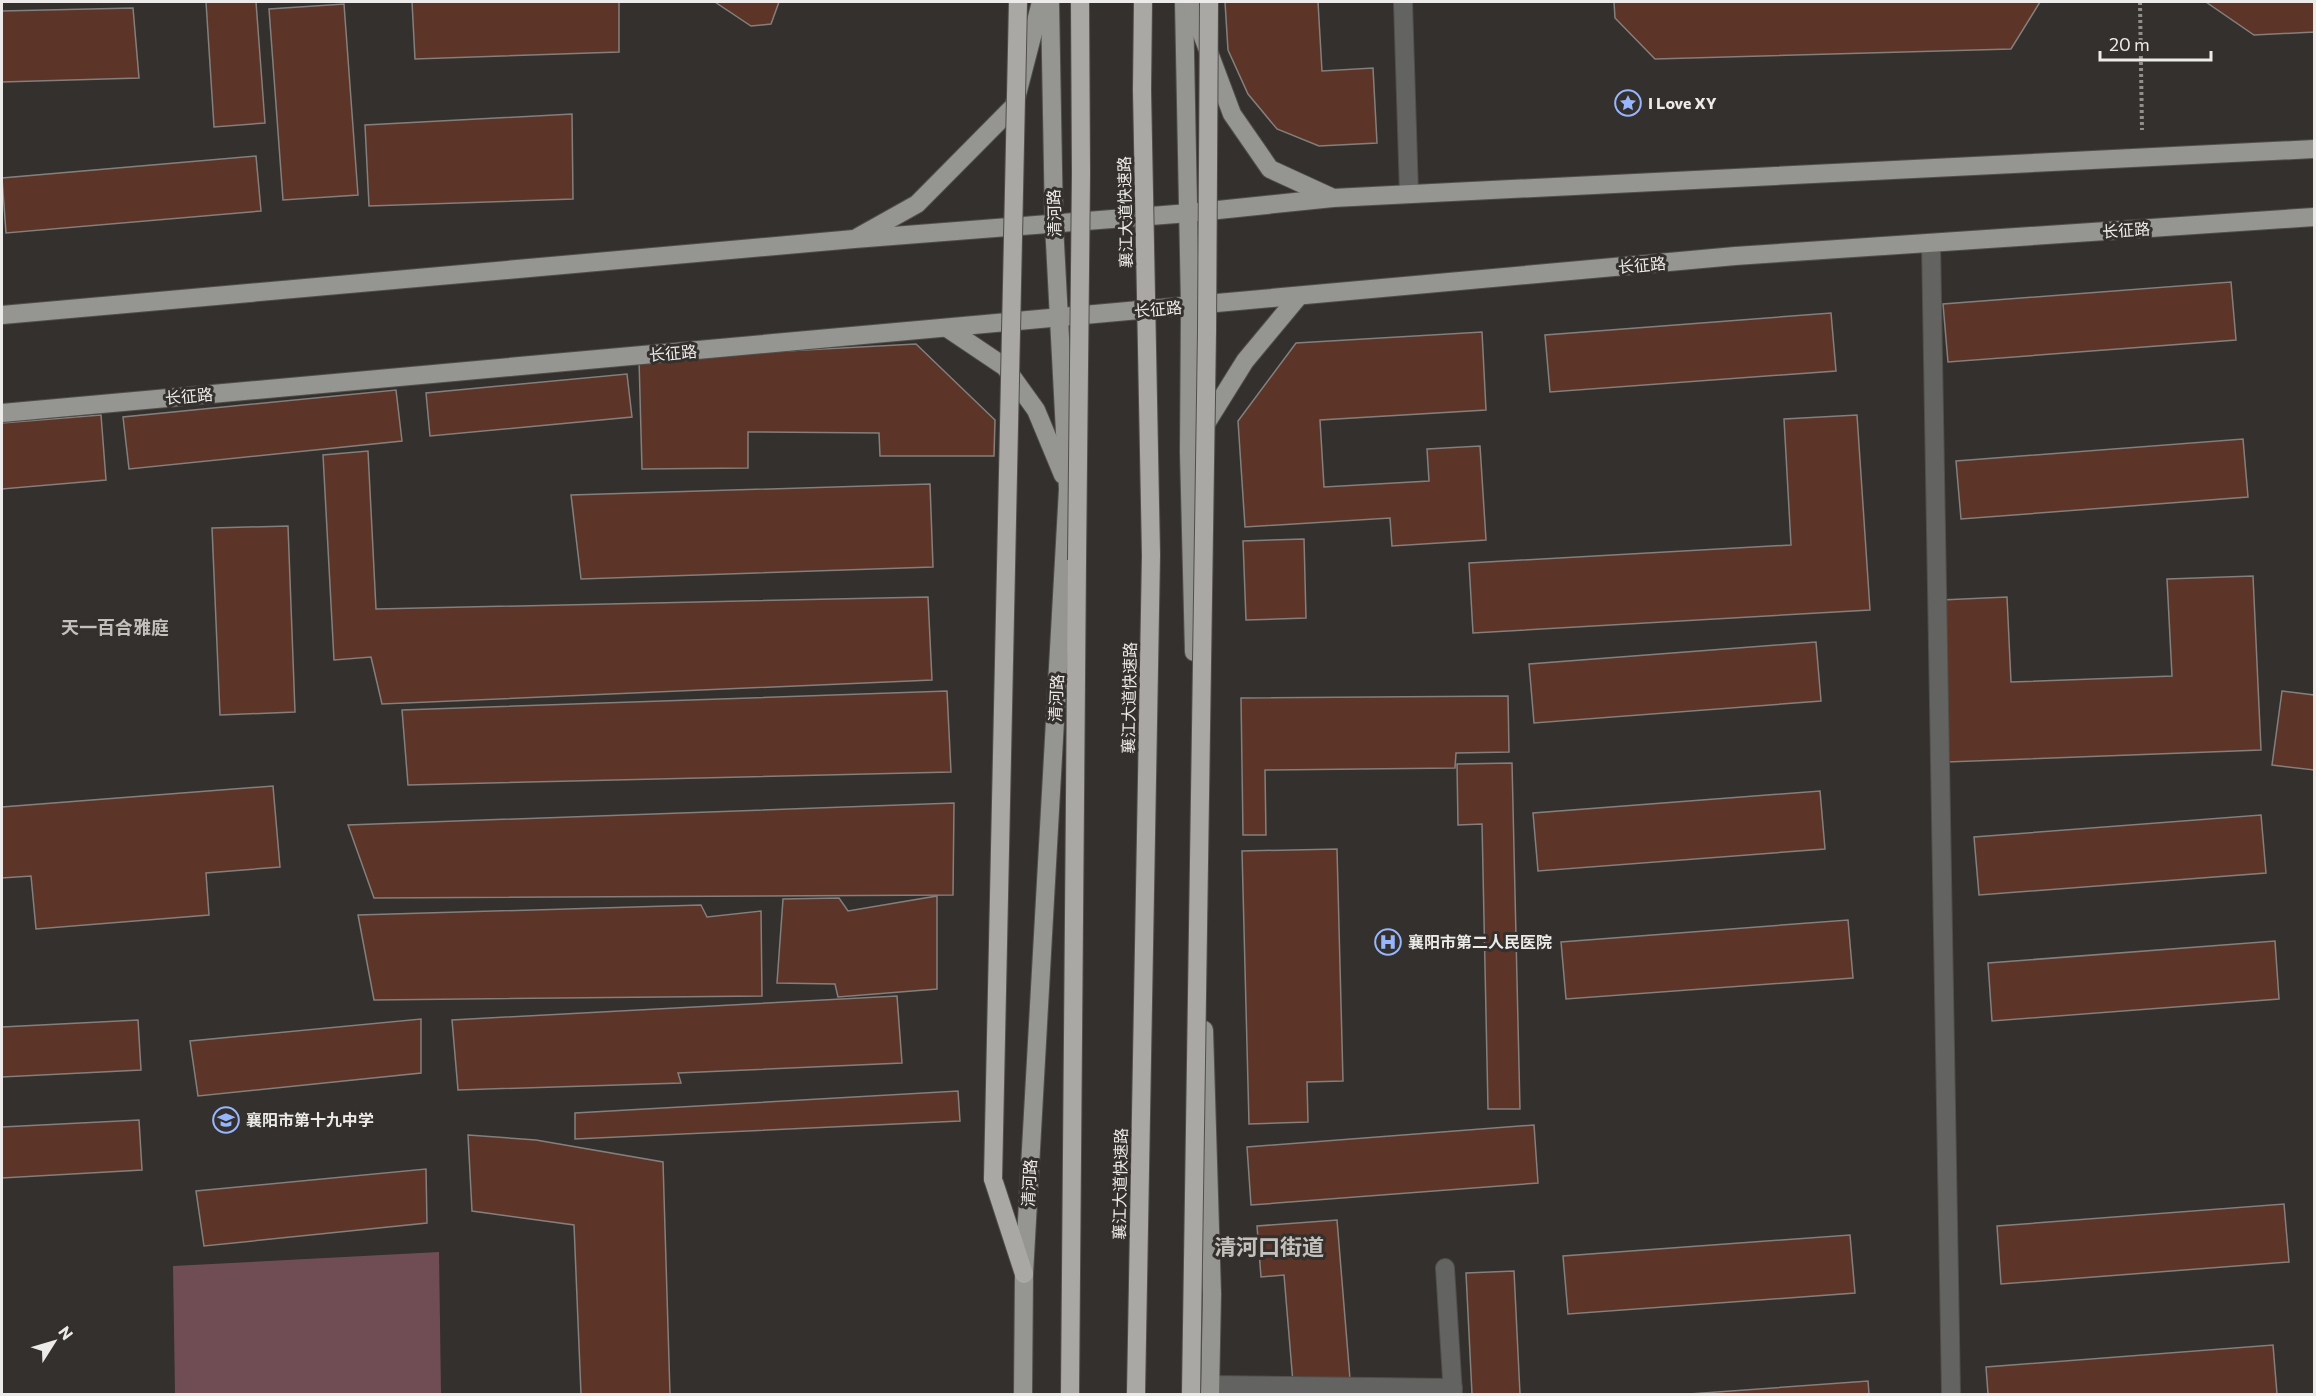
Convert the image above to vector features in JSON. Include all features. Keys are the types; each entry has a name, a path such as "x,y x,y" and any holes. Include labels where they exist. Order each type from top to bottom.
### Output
{"highway":[{"path":"1018,2 993,1179 1024,1274"},
{"path":"1070,1395 1081,174 1080,2"},
{"name":"襄江大道快速路","path":"1136,1395 1151,555 1142,90 1143,2"},
{"path":"1191,1395 1207,379 1209,2"}],"main road":[{"path":"854,239 917,204 1014,106 1041,2"},
{"name":"清河路","path":"1023,1395 1024,1274 1068,489 1054,224 1050,2"},
{"path":"1184,2 1189,213 1189,452 1212,1294 1210,1390"},
{"path":"1190,2 1232,114 1270,169 1333,198"},
{"path":"2,315 854,239 1189,213 1333,198 2314,149"},
{"name":"长征路","path":"2,413 1735,256 2314,217"},
{"path":"1189,452 1245,361 1299,296"},
{"path":"947,328 1005,367 1036,410 1068,489"}],"street":[{"path":"1403,2 1409,194"},
{"path":"1931,243 1951,1395"},
{"path":"1210,1390 1453,1391 1445,1268"}],"path":[{"path":"2140,2 2142,158"}],"shaded area":[{"path":"439,1252 441,1394 175,1394 173,1266"}],"building":[{"path":"206,2 256,2 265,123 214,127"},
{"path":"412,2 619,2 619,52 415,59"},
{"path":"715,2 779,2 771,24 751,26"},
{"path":"1225,2 1318,2 1322,71 1373,68 1377,143 1319,146 1277,129 1248,94 1228,50"},
{"path":"1614,2 2040,2 2011,49 1655,59 1615,18"},
{"path":"2206,2 2314,2 2314,32 2254,35"},
{"path":"344,4 358,195 283,200 269,9"},
{"path":"133,8 139,78 2,82 2,11"},
{"path":"572,114 573,199 369,206 365,125"},
{"path":"256,156 261,211 6,233 2,178"},
{"path":"2231,282 2236,340 1948,362 1943,304"},
{"path":"1831,313 1836,371 1550,392 1545,335"},
{"path":"1482,332 1486,410 1320,420 1324,487 1429,481 1427,449 1480,446 1486,540 1392,546 1390,518 1245,527 1238,421 1296,343"},
{"path":"916,344 995,420 994,456 880,456 879,433 748,432 748,468 642,469 639,359"},
{"path":"627,374 632,417 430,436 426,393"},
{"path":"396,390 402,441 129,469 123,417"},
{"path":"101,415 106,480 2,489 2,423"},
{"path":"1857,415 1870,610 1473,633 1469,563 1791,545 1784,419"},
{"path":"2243,439 2248,497 1961,519 1956,461"},
{"path":"368,451 376,609 928,597 932,680 382,704 371,657 334,660 323,455"},
{"path":"930,484 933,567 581,579 571,495"},
{"path":"288,526 295,712 220,715 212,528"},
{"path":"1304,539 1306,618 1246,620 1243,541"},
{"path":"2253,576 2261,750 1947,762 1941,600 2007,597 2011,682 2172,676 2167,579"},
{"path":"1816,642 1821,701 1534,723 1529,664"},
{"path":"947,691 951,772 408,785 402,710"},
{"path":"2282,691 2314,695 2314,770 2272,765"},
{"path":"1508,696 1509,752 1456,753 1455,768 1265,770 1266,835 1243,835 1241,698"},
{"path":"1512,763 1520,1109 1488,1109 1482,824 1458,825 1457,764"},
{"path":"273,786 280,867 206,873 209,915 36,929 31,876 2,878 2,807"},
{"path":"1820,791 1825,849 1538,871 1533,813"},
{"path":"954,803 953,895 374,898 348,825"},
{"path":"2261,815 2266,873 1979,895 1974,837"},
{"path":"1337,849 1343,1081 1307,1082 1308,1122 1249,1124 1242,851"},
{"path":"937,896 937,989 838,997 835,984 777,983 783,899 839,898 848,911"},
{"path":"701,905 707,917 761,911 762,996 374,1000 358,915"},
{"path":"1848,920 1853,978 1566,999 1561,942"},
{"path":"2275,941 2279,999 1992,1021 1988,963"},
{"path":"897,996 902,1063 678,1073 681,1083 458,1090 452,1020"},
{"path":"421,1019 421,1073 198,1096 190,1041"},
{"path":"138,1020 141,1070 2,1077 2,1027"},
{"path":"958,1091 960,1121 575,1139 575,1113"},
{"path":"139,1120 142,1170 2,1178 2,1127"},
{"path":"1534,1125 1538,1183 1251,1205 1247,1147"},
{"path":"468,1135 536,1140 663,1162 670,1394 581,1394 574,1225 472,1211"},
{"path":"426,1169 427,1223 204,1246 196,1191"},
{"path":"2284,1204 2289,1262 2001,1284 1997,1226"},
{"path":"1337,1220 1350,1379 1293,1383 1284,1275 1261,1277 1257,1226"},
{"path":"1850,1235 1855,1293 1568,1314 1563,1256"},
{"path":"1514,1271 1520,1394 1472,1394 1466,1273"},
{"path":"2273,1345 2277,1394 1988,1394 1986,1367"},
{"path":"1868,1381 1869,1394 1689,1394"}],"place":[{"name":"I Love XY","path":"1628,103"},
{"name":"襄阳市第二人民医院","path":"1388,942"},
{"name":"襄阳市第十九中学","path":"226,1120"}],"district":[{"name":"天一百合雅庭","path":"115,628"},
{"name":"清河口街道","path":"1269,1247"}]}
